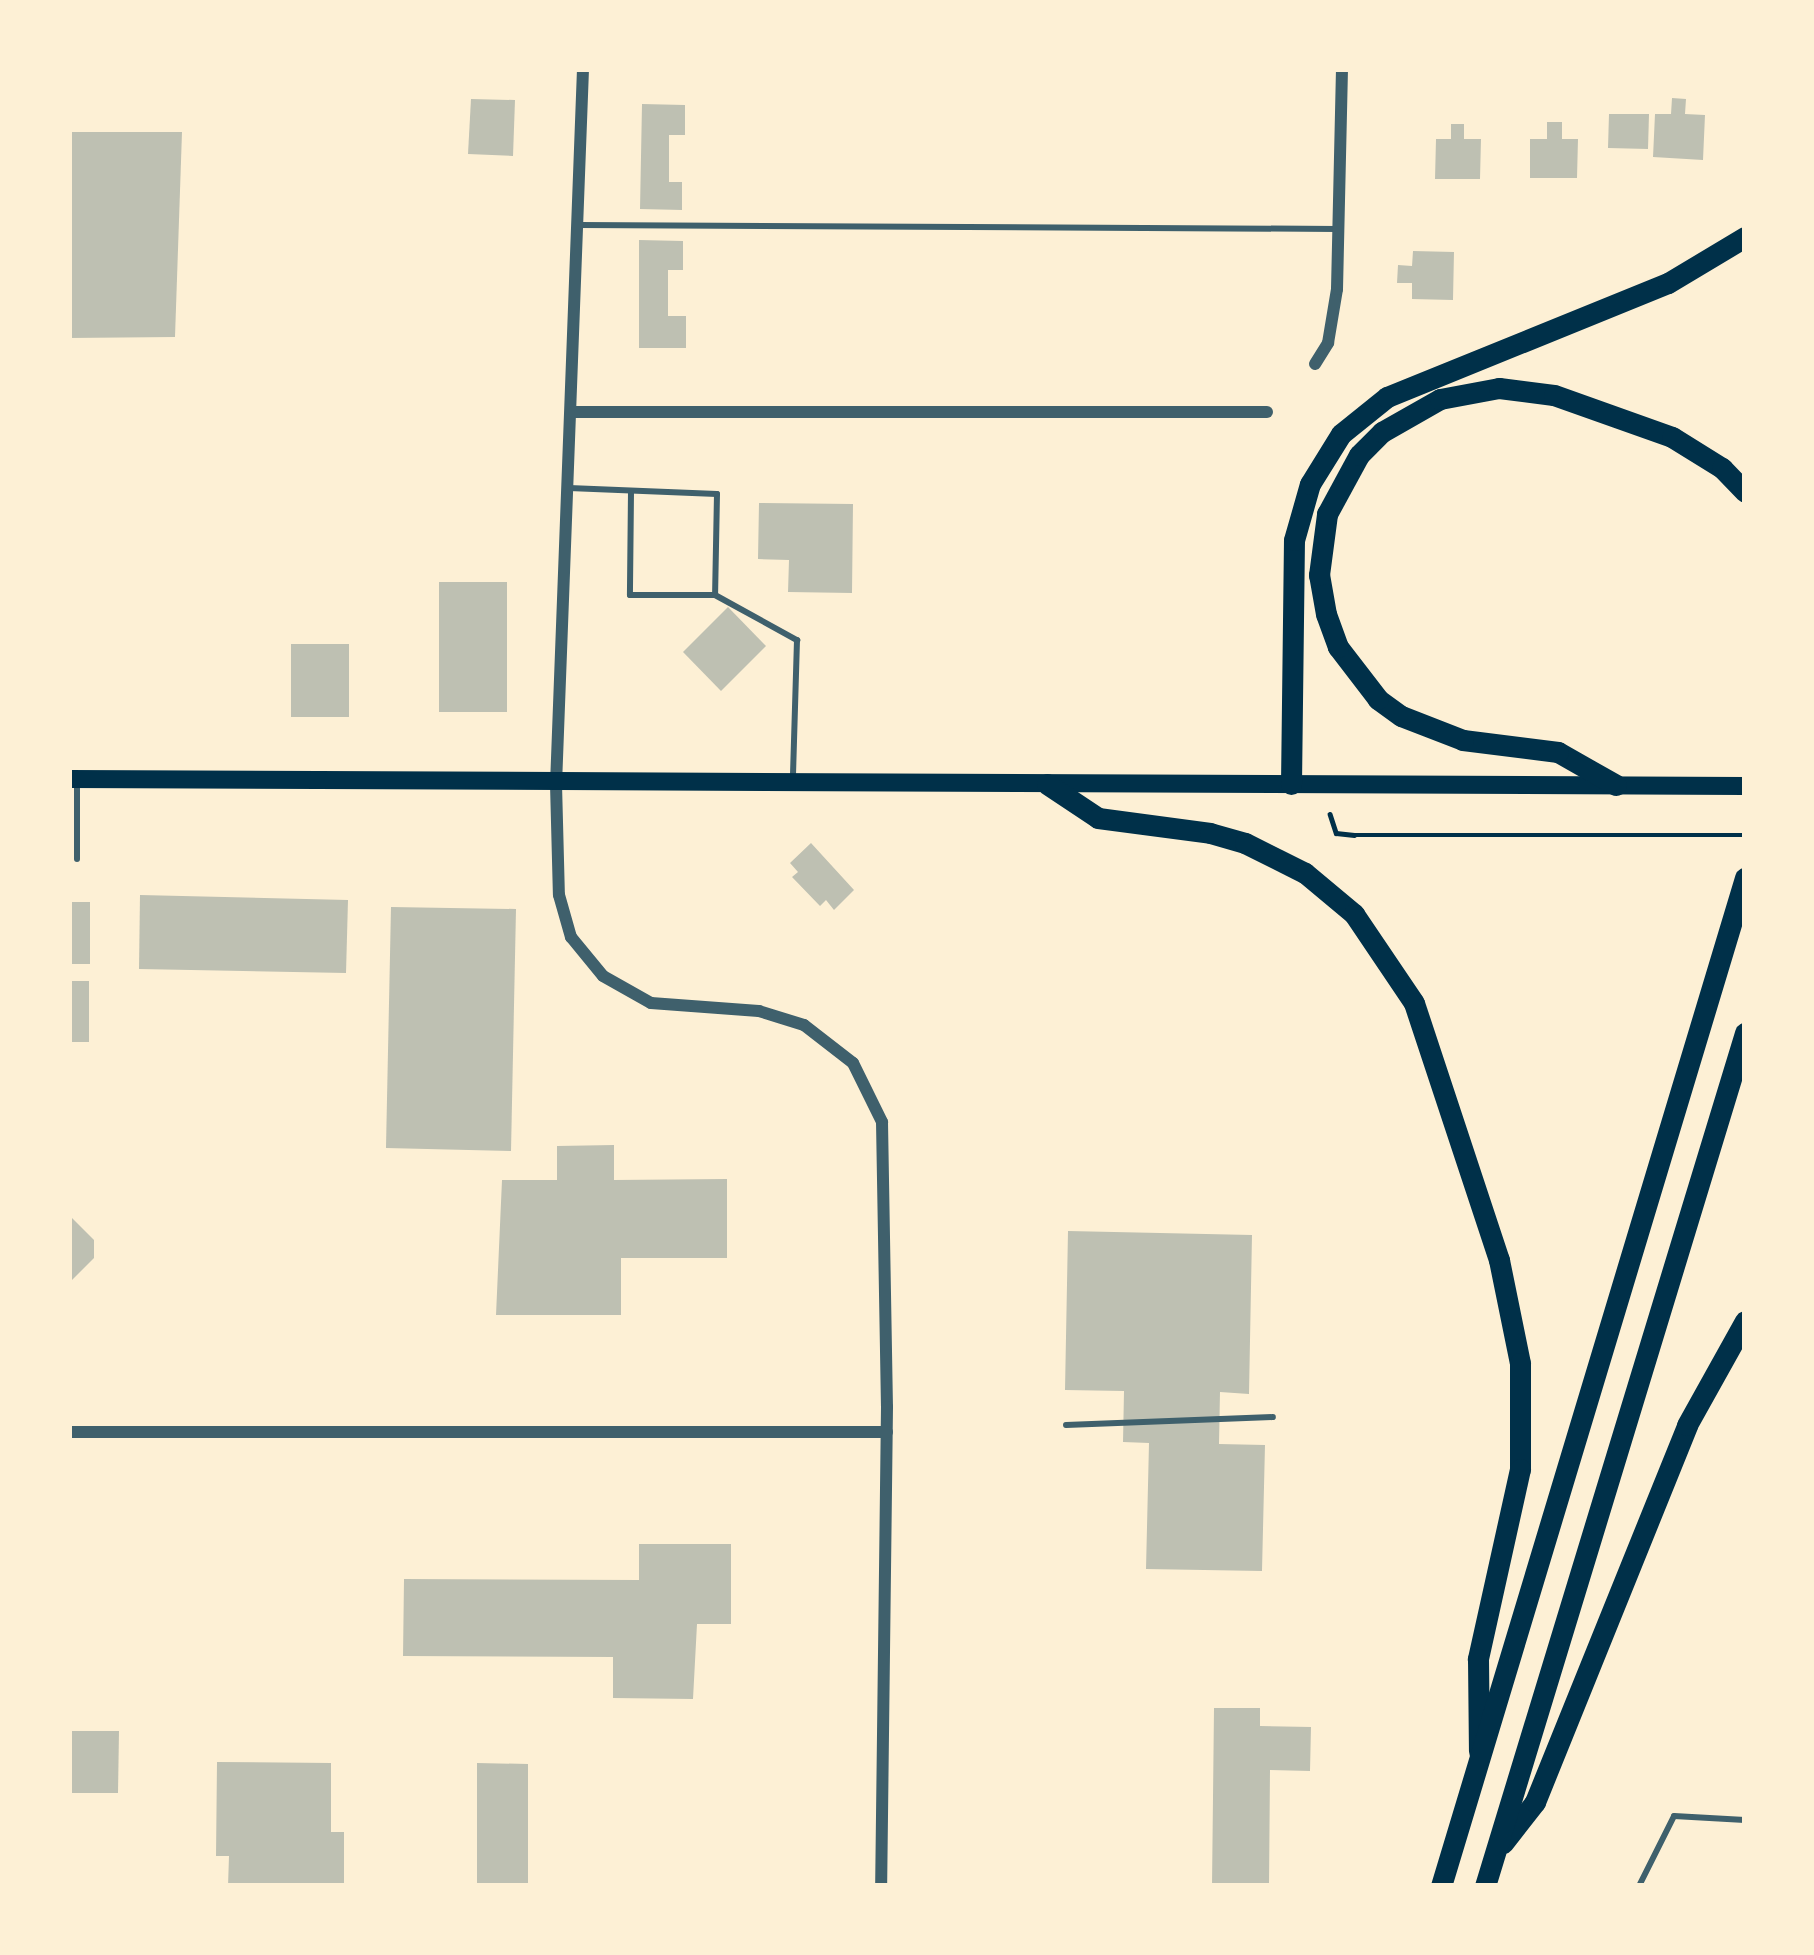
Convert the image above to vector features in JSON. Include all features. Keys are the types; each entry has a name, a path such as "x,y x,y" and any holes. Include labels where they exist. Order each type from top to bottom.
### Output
{"highway":[{"path":"1291,784 1294,540 1310,484 1341,434 1387,397 1648,292 1745,237"},
{"path":"1616,785 1558,752 1463,740 1402,716 1378,699 1338,647 1326,614 1319,575 1327,514 1359,455 1382,432 1440,399 1498,388 1554,395 1672,437 1722,468 1745,492"},
{"path":"1047,784 1098,818 1210,833 1245,843 1305,873 1354,914 1414,1003 1499,1259 1520,1363 1519,1485 1478,1659 1479,1751"},
{"path":"1441,1886 1745,878"},
{"path":"1485,1886 1745,1033"},
{"path":"1495,1852 1535,1802 1687,1425 1745,1321"}],"main road":[{"path":"73,779 1745,786"}],"street":[{"path":"583,69 574,412 556,784 557,873 564,920 603,976 651,1003 759,1011 804,1025 853,1063 870,1092 885,1142 887,1432 880,1886"},
{"path":"1315,364 1334,320 1342,69"},
{"path":"574,412 1267,412"},
{"path":"69,1432 887,1432"}],"lane":[{"path":"579,225 1340,229"},
{"path":"569,488 717,494 716,595"},
{"path":"631,492 630,595 716,595 797,640 793,781"},
{"path":"73,779 77,859"},
{"path":"1066,1425 1273,1417"},
{"path":"1640,1886 1674,1816 1745,1820"}],"path":[{"path":"1330,814 1336,832 1354,835 1745,835"}],"building":[{"path":"1672,98 1686,99 1685,114 1705,115 1703,160 1653,157 1655,114 1671,114"},
{"path":"471,99 515,100 513,156 468,154"},
{"path":"642,104 685,105 685,135 669,135 669,182 682,182 682,210 640,209"},
{"path":"1609,114 1649,114 1648,149 1608,148"},
{"path":"1547,122 1562,122 1562,139 1578,139 1577,178 1530,178 1530,139 1547,139"},
{"path":"1451,124 1464,124 1464,139 1481,139 1480,179 1435,179 1436,139 1451,139"},
{"path":"69,132 182,132 175,337 69,338"},
{"path":"639,240 683,241 683,270 668,270 668,316 686,316 686,348 639,348"},
{"path":"1413,251 1454,252 1453,300 1412,299 1412,283 1397,283 1398,265 1412,266"},
{"path":"759,503 853,504 852,593 788,592 789,560 758,559"},
{"path":"439,582 507,582 507,712 439,712"},
{"path":"728,607 766,646 721,691 683,652"},
{"path":"291,644 349,644 349,717 291,717"},
{"path":"811,843 854,890 834,910 826,900 820,906 792,877 798,872 790,863"},
{"path":"140,895 348,900 346,973 139,969"},
{"path":"69,902 90,902 90,964 69,964"},
{"path":"391,907 516,909 511,1151 386,1148"},
{"path":"69,981 89,981 89,1042 69,1042"},
{"path":"614,1145 614,1180 727,1179 727,1258 621,1258 621,1315 496,1315 502,1180 557,1180 557,1146"},
{"path":"69,1215 94,1240 94,1258 69,1283"},
{"path":"1068,1231 1252,1235 1249,1394 1220,1392 1219,1444 1265,1445 1262,1571 1146,1569 1149,1443 1123,1442 1124,1391 1065,1390"},
{"path":"639,1544 731,1544 731,1624 697,1624 693,1699 613,1698 613,1657 403,1656 404,1579 639,1580"},
{"path":"1214,1708 1260,1708 1260,1726 1311,1727 1310,1771 1270,1770 1269,1886 1212,1886"},
{"path":"69,1731 119,1731 118,1793 69,1793"},
{"path":"217,1762 331,1763 331,1832 344,1832 344,1886 228,1886 229,1856 216,1856"},
{"path":"477,1763 528,1764 528,1886 477,1886"}]}
